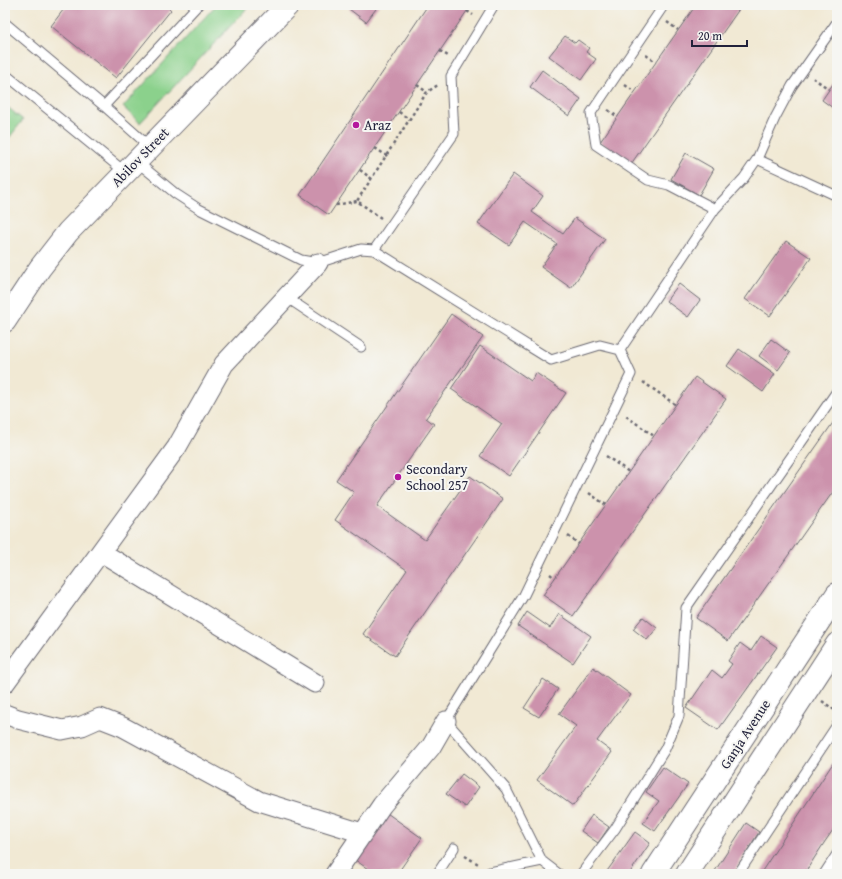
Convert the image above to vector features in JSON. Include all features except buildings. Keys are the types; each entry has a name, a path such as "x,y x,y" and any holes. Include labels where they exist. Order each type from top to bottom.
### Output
{"main road":[{"name":"Abilov Street","path":"5,321 68,232 288,5"},
{"name":"Ganja Avenue","path":"653,874 837,594"},
{"name":"Ganja Avenue","path":"687,874 837,644"}],"street":[{"path":"5,683 177,447 224,364 318,263"},
{"path":"100,552 315,683"},
{"path":"5,714 18,719 62,730 82,726 100,718 123,727 259,802 362,834"},
{"path":"335,874 382,805 431,747 446,721"}],"lane":[{"path":"104,106 198,5"},
{"path":"374,250 454,134 451,76 494,5"},
{"path":"664,5 591,113 596,145 648,180 669,185 715,209"},
{"path":"620,350 715,209 744,178 757,159 792,86 837,22"},
{"path":"5,23 104,106 137,160"},
{"path":"5,74 137,160 176,194 199,209 301,260 318,263 361,249 374,250 551,360 600,345 620,350"},
{"path":"757,159 837,196"},
{"path":"286,297 361,347"},
{"path":"559,874 542,861 506,789 446,721 524,594 631,374 620,350"},
{"path":"581,874 615,829 665,749 679,716 686,608 837,391"},
{"path":"738,874 837,725"},
{"path":"437,874 454,848"},
{"path":"824,874 837,854"},
{"path":"489,873 542,861"}],"path":[{"path":"803,71 829,89"},
{"path":"336,205 357,201 427,92 451,76"},
{"path":"417,85 427,92"},
{"path":"399,112 410,120"},
{"path":"375,148 387,156"},
{"path":"360,170 372,179"},
{"path":"357,201 391,225"},
{"path":"631,374 676,405"},
{"path":"614,408 654,436"},
{"path":"595,448 629,472"},
{"path":"577,484 606,505"},
{"path":"822,701 837,712"},
{"path":"454,848 489,873"}],"green space":[{"path":"216,5 250,5 140,123 123,107"},
{"path":"5,105 23,120 5,143"}],"place":[{"name":"Araz","path":"356,125"},
{"name":"Secondary School 257","path":"398,477"}]}
